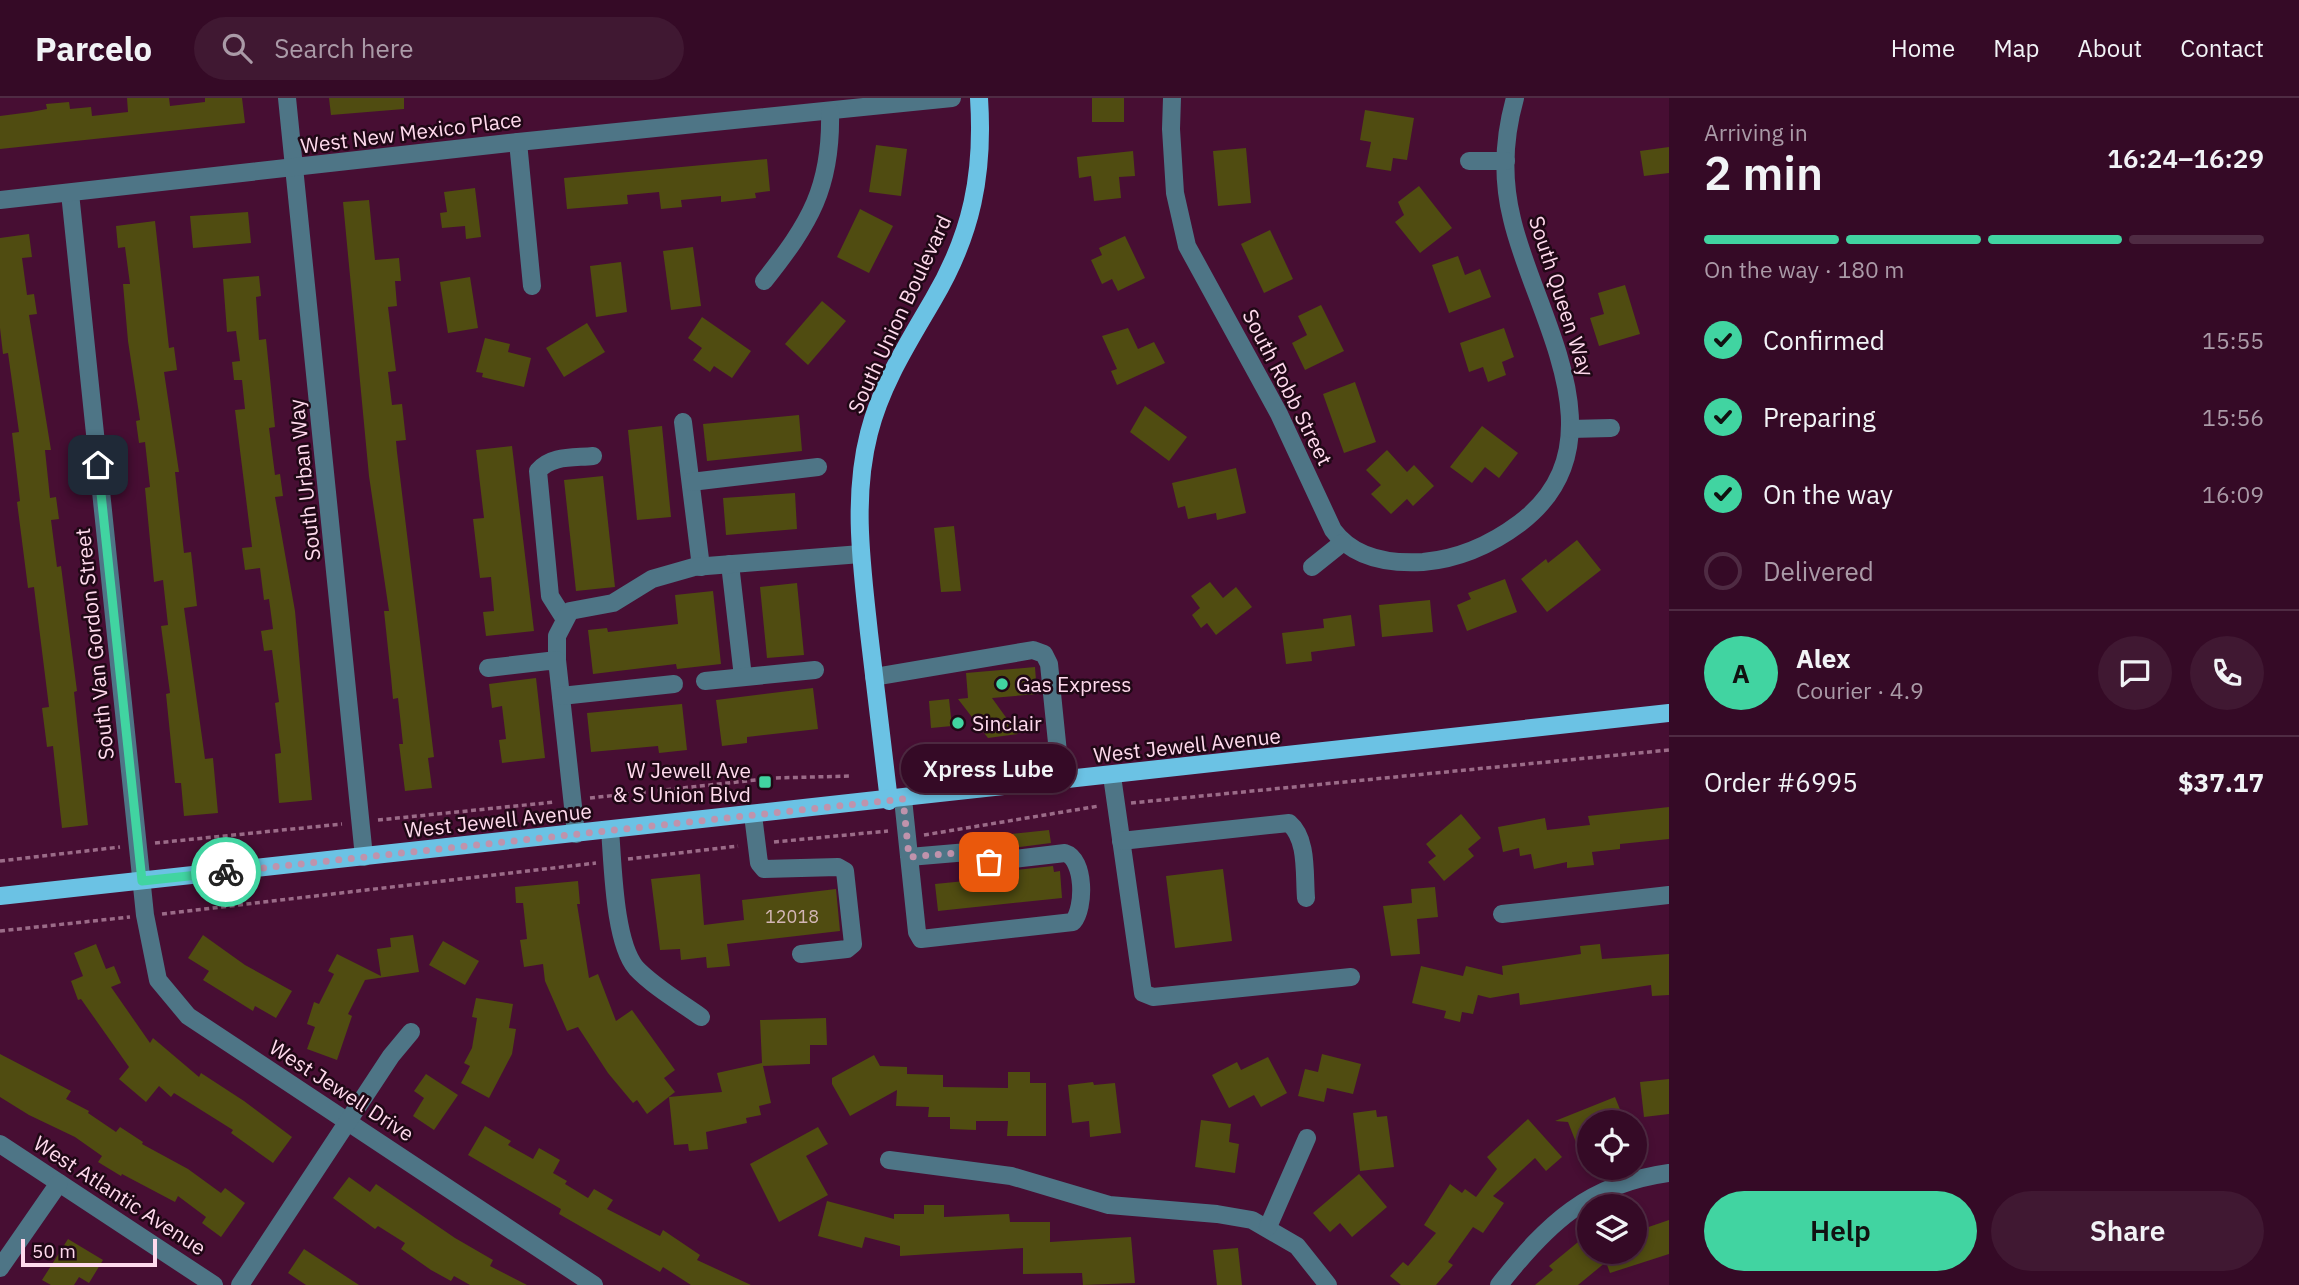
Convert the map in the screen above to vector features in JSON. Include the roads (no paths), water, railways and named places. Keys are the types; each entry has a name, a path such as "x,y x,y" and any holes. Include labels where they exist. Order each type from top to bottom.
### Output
{"main road":[{"name":"South Union Boulevard","path":"896,800 874,677 861,554 860,483 869,433 883,391 945,279 966,228 979,176 979,98"},
{"name":"West Jewell Avenue","path":"0,896 1061,782 1669,713"}],"street":[{"name":"South Urban Way","path":"287,98 364,857"},
{"name":"West New Mexico Place","path":"0,200 518,142 952,98"},
{"name":"South Robb Street","path":"1172,98 1175,193 1187,246 1279,414 1322,511 1342,543"},
{"name":"South Queen Way","path":"1342,543 1371,557 1416,562 1452,556 1492,542 1526,518 1540,503 1561,468 1570,429 1569,393 1564,368 1511,219 1506,161 1515,98"},
{"path":"764,281 811,213 825,181 830,155 830,111"},
{"path":"518,142 532,286"},
{"path":"1469,161 1506,161"},
{"name":"South Van Gordon Street","path":"70,193 142,881"},
{"path":"683,422 701,567"},
{"path":"1570,429 1611,428"},
{"path":"564,618 550,596 538,471 544,463 554,460 593,456"},
{"path":"691,482 818,467"},
{"path":"1312,567 1342,543"},
{"path":"576,834 556,660 557,636 570,611 613,603 652,579 701,567 861,554"},
{"path":"730,564 743,677"},
{"path":"874,677 1033,650 1044,654 1049,664 1061,782"},
{"path":"488,668 556,660"},
{"path":"705,681 815,670"},
{"path":"561,696 674,684"},
{"path":"1112,776 1143,993 1153,997 1351,976"},
{"path":"896,800 909,857 917,932 921,939 1073,922 1079,915 1081,903 1076,862 1072,855 1065,853 989,862 968,852 909,857"},
{"path":"753,815 759,863 764,869 838,867 845,871 853,944 846,949 802,954"},
{"path":"1121,841 1289,823 1297,830 1301,842 1307,898"},
{"path":"610,830 623,940 630,959 647,977 702,1017"},
{"name":"West Jewell Drive","path":"142,881 151,957 158,980 175,1004 211,1031 594,1285"},
{"path":"1502,914 1669,895"},
{"path":"240,1285 391,1056 411,1032"},
{"path":"1268,1227 1307,1138"},
{"name":"West Atlantic Avenue","path":"0,1144 214,1285"},
{"path":"889,1160 1011,1176 1109,1205 1236,1216 1268,1227 1304,1254 1328,1285"},
{"path":"1499,1285 1533,1242 1565,1213 1620,1184 1669,1173"},
{"path":"0,1268 59,1182"}],"place":[{"name":"Gas Express","path":"1002,684"},
{"name":"Sinclair","path":"958,723"},
{"name":"W Jewell Ave & S Union Blvd","path":"765,782"},
{"name":"Xpress Lube","path":"989,862"}]}
